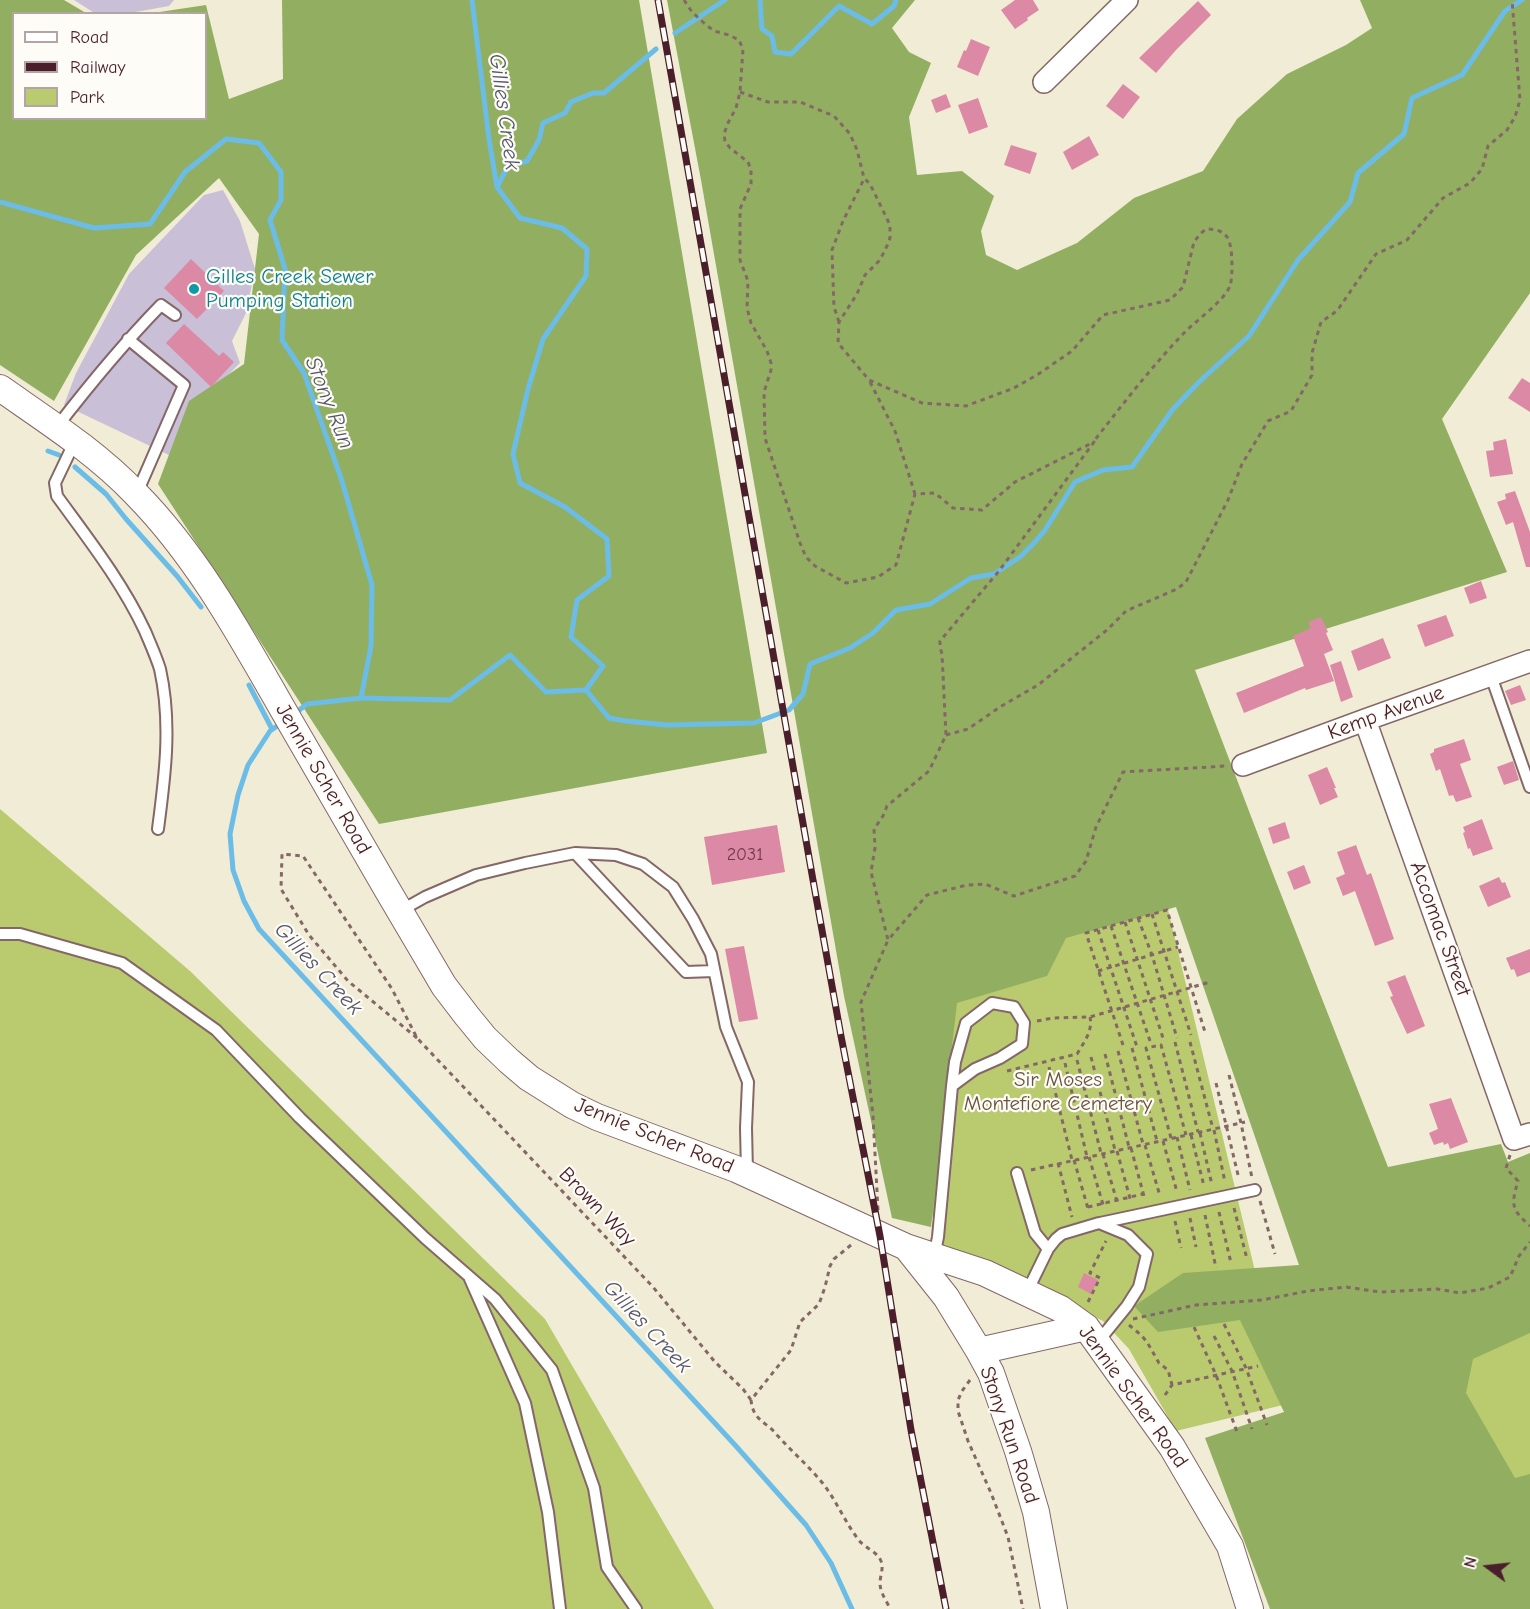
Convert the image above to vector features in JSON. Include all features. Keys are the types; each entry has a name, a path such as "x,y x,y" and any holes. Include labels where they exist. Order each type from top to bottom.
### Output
{"street":[{"path":"1044,82 1127,0"},
{"name":"Jennie Scher Road","path":"0,388 110,468 137,494 192,559 444,986 467,1016 501,1053 529,1078 572,1105 597,1117 747,1174 906,1247 985,1273 1090,1324 1172,1447 1230,1546 1250,1609"},
{"name":"Kemp Avenue","path":"1243,765 1530,662"},
{"name":"Accomac Street","path":"1365,720 1522,1136"},
{"name":"Stony Run Road","path":"906,1247 946,1297 991,1373 1036,1512 1054,1609"},
{"path":"979,1351 1090,1324"}],"lane":[{"path":"158,830 167,763 166,712 159,669 137,613 109,566 57,496 55,483 66,435 100,372 161,305 175,315"},
{"path":"128,339 184,385 137,494"},
{"path":"1491,676 1530,787"},
{"path":"400,911 425,897 476,875 525,862 575,853 616,855 643,864 673,887 693,918 711,954 726,1028 748,1082 747,1174"},
{"path":"575,853 686,972 714,971"},
{"path":"0,934 20,934 122,963 216,1030 300,1118 425,1238 495,1299 552,1370 594,1488 607,1567 636,1609"},
{"path":"934,1257 938,1238 952,1086 955,1062 966,1023 992,1003 1014,1007 1024,1023 1022,1044 975,1070 952,1086"},
{"path":"1017,1173 1035,1233 1048,1249"},
{"path":"1027,1292 1048,1249 1062,1234 1255,1190"},
{"path":"1090,1324 1127,1306 1139,1287 1147,1254 1128,1235 1103,1225"},
{"path":"468,1276 525,1403 548,1512 560,1609"}],"path":[{"path":"684,0 692,12 704,23 714,31 729,34 738,40 743,49 740,92 736,108 724,134 725,141 730,148 747,162 751,170 751,184 740,209 740,260 748,281 747,308 751,323 771,363 764,392 765,438 806,557 815,566 846,584 878,577 896,565 915,494 894,431 869,380 838,343 839,322 834,307 832,250 864,178"},
{"path":"946,735 968,729 1038,685 1107,630 1126,611 1177,589 1186,582 1228,500 1242,464 1268,421 1291,411 1312,375 1312,352 1322,322 1339,308 1376,254 1407,240 1443,198 1470,183 1482,169 1488,146 1507,130 1515,117 1521,100 1512,0"},
{"path":"740,92 768,102 800,102 834,117 850,134 857,150 864,178 870,184 890,225 890,238 880,260 865,275 857,294 839,322"},
{"path":"869,380 922,403 966,406 1014,388 1072,351 1103,315 1170,300 1183,287 1194,242 1206,229 1221,231 1229,239 1232,262 1230,286 1220,300 1185,333 1136,388 999,571 940,641 946,735 929,771 887,806 874,829 875,848 871,872 888,940"},
{"path":"915,494 935,494 953,508 982,510 1015,482 1094,442"},
{"path":"751,1400 790,1350 800,1322 819,1304 834,1259 874,1233 873,1116 861,1002 888,940 927,895 967,885 985,884 1014,896 1075,876 1086,861 1096,827 1123,772 1243,765"},
{"name":"Brown Way","path":"417,1038 392,989 303,856 282,854 281,889 309,935 348,981 417,1038 653,1287 716,1362 743,1389 751,1400 752,1409 759,1420 776,1433 823,1483 860,1542 879,1556 883,1563 880,1585 890,1609"},
{"path":"1123,1045 1086,933 1167,910 1205,1032"},
{"path":"1152,914 1191,1035"},
{"path":"1138,918 1164,996 1199,1132 1193,1203 1180,1248"},
{"path":"1125,922 1164,1041"},
{"path":"1111,926 1151,1044"},
{"path":"1098,930 1137,1047"},
{"path":"1098,971 1178,948"},
{"path":"1024,1023 1053,1018 1090,1017 1210,982"},
{"path":"1005,1071 1077,1053 1087,1036 1091,1024 1090,1017"},
{"path":"1190,1042 1247,1259"},
{"path":"1171,1138 1146,1048 1161,1045 1185,1135"},
{"path":"1132,1048 1157,1141"},
{"path":"1118,1051 1144,1144 1193,1203"},
{"path":"1105,1054 1149,1213"},
{"path":"1091,1057 1134,1216"},
{"path":"1077,1060 1121,1219"},
{"path":"1065,1063 1088,1156 1103,1204 1103,1225 1090,1273 1100,1278 1090,1324"},
{"path":"1049,1067 1073,1160 1088,1207 1103,1225"},
{"path":"1229,1075 1243,1123 1255,1190 1275,1254"},
{"path":"1216,1083 1242,1192"},
{"path":"1017,1173 1243,1123"},
{"path":"1191,1134 1196,1247"},
{"path":"1522,1136 1506,1168 1518,1181 1513,1201 1518,1215 1530,1226"},
{"path":"1177,1137 1193,1203 1215,1268"},
{"path":"1162,1140 1193,1203 1231,1263"},
{"path":"1058,1163 1076,1230"},
{"path":"1088,1207 1143,1194"},
{"path":"1126,1321 1196,1305 1262,1299 1346,1287 1380,1292 1437,1289 1460,1293 1488,1288 1510,1277 1519,1256 1530,1242"},
{"path":"1224,1324 1246,1368 1267,1425"},
{"path":"1194,1327 1216,1375 1237,1432"},
{"path":"1141,1335 1159,1363 1168,1370 1172,1385"},
{"path":"1214,1336 1232,1371 1252,1429"},
{"path":"1165,1395 1172,1385 1258,1366"},
{"path":"970,1380 958,1400 958,1411 1008,1537 1023,1609"}],"shaded area":[{"path":"74,0 174,0 169,6 136,12 93,12"},
{"path":"223,190 240,221 255,269 246,313 232,341 240,363 188,415 169,455 64,405 76,373 129,274 204,195"}],"green space":[{"path":"0,0 64,0 84,12 12,12 12,120 207,120 207,12 160,12 206,5 229,99 283,79 282,0 639,0 767,753 379,824 158,484 189,401 244,364 259,234 219,178 136,255 54,401 0,365"},
{"path":"667,0 915,0 892,28 909,52 931,63 909,117 917,175 962,171 994,196 981,231 986,255 1017,270 1077,243 1134,198 1203,171 1237,119 1287,74 1346,45 1372,28 1360,0 1530,0 1530,293 1442,419 1507,572 1195,670 1388,1167 1501,1144 1508,1162 1530,1153 1530,1333 1473,1359 1466,1393 1515,1478 1530,1474 1530,1609 1270,1609 1205,1438 1284,1412 1240,1320 1158,1332 1134,1306 1183,1273 1299,1265 1176,907 1066,938 1047,976 957,1003 931,1227 892,1218 844,996 701,180"},
{"path":"0,809 190,971 545,1319 714,1609 0,1609"},
{"name":"Sir Moses Montefiore Cemetery","path":"1163,889 1287,1404 1176,1431 1129,1349 1103,1321 1030,1286 941,1252 871,960"},
{"path":"1530,1301 1530,1510 1426,1337"}],"building":[{"path":"1015,0 1033,0 1039,10 1015,29 1001,10"},
{"path":"1198,1 1211,15 1156,73 1139,58"},
{"path":"971,39 990,47 978,76 957,67"},
{"path":"1123,84 1140,97 1123,119 1106,106"},
{"path":"946,94 951,107 936,113 931,100"},
{"path":"978,98 988,127 969,134 958,105"},
{"path":"1089,136 1099,155 1072,170 1063,152"},
{"path":"1011,145 1037,153 1030,174 1004,165"},
{"name":"Gilles Creek Sewer Pumping Station","path":"191,259 224,291 197,319 164,288"},
{"path":"184,324 219,356 223,352 234,362 211,387 166,343"},
{"path":"1522,378 1530,383 1530,412 1508,398"},
{"path":"1506,439 1513,474 1490,477 1486,451 1494,450 1493,442"},
{"path":"1515,491 1530,532 1530,567 1526,567 1513,522 1506,525 1497,502 1506,499 1505,494"},
{"path":"1481,581 1487,598 1470,604 1464,588"},
{"path":"1446,615 1454,636 1425,647 1417,625"},
{"path":"1321,617 1333,650 1324,654 1334,681 1306,690 1305,688 1244,713 1236,693 1304,666 1293,636 1311,628 1308,622"},
{"path":"1383,638 1391,658 1358,671 1351,651"},
{"path":"1341,661 1353,697 1341,702 1330,665"},
{"path":"1520,685 1526,700 1511,705 1505,691"},
{"path":"1464,739 1471,760 1460,764 1472,797 1456,802 1453,795 1449,796 1440,769 1436,771 1430,754 1434,752 1434,749"},
{"path":"1513,761 1519,780 1504,785 1497,767"},
{"path":"1327,767 1338,797 1320,805 1308,775"},
{"path":"1482,819 1493,849 1473,856 1470,848 1468,849 1463,827"},
{"path":"1285,822 1290,838 1273,844 1268,828"},
{"path":"777,825 785,872 712,885 704,837"},
{"path":"1356,845 1367,875 1371,873 1394,939 1375,946 1355,891 1343,896 1336,878 1345,874 1337,852"},
{"path":"1304,865 1311,883 1294,890 1287,872"},
{"path":"1499,877 1502,883 1505,882 1511,897 1488,907 1479,886"},
{"path":"744,946 758,1019 739,1022 725,949"},
{"path":"1530,949 1530,972 1517,977 1506,958"},
{"path":"1405,975 1425,1026 1407,1034 1390,997 1393,996 1387,982"},
{"path":"1451,1098 1468,1142 1450,1149 1448,1143 1434,1145 1429,1133 1438,1129 1429,1104"},
{"path":"1084,1273 1098,1280 1091,1294 1078,1287"}],"waterway":[{"name":"Gillies Creek","path":"293,715 307,704 361,698 450,700 510,655 546,692 586,690 603,666 571,637 577,600 609,576 607,539 565,507 520,483 513,454 528,389 543,339 586,276 587,249 562,228 520,218 497,187 472,0"},
{"path":"675,33 725,0"},
{"path":"760,0 762,29 772,36 775,52 791,54 839,6 872,24 894,6 896,0"},
{"path":"586,690 609,718 667,725 754,723 789,710 803,694 810,664 850,648 873,633 896,610 930,604 971,578 994,574 1020,557 1045,530 1075,482 1103,470 1132,467 1173,409 1249,336 1298,260 1350,202 1358,173 1404,134 1412,98 1462,75 1505,11 1522,0"},
{"path":"497,187 508,166 527,161 539,140 543,123 565,113 571,102 593,93 604,93 656,49"},
{"name":"Stony Run","path":"0,202 94,228 150,224 185,172 226,139 259,143 281,172 281,200 270,220 285,269 282,340 304,373 342,481 372,585 371,646 361,698"},
{"path":"48,451 59,455"},
{"path":"75,467 106,494 201,607"},
{"path":"249,685 272,729"},
{"name":"Gillies Creek","path":"283,722 270,731 248,765 238,795 230,834 233,870 244,901 259,929 806,1525 831,1563 852,1609"}],"railway":[{"path":"658,0 841,1036 880,1236 911,1430 946,1609"}],"place":[{"name":"Gilles Creek Sewer Pumping Station","path":"194,289"}]}
